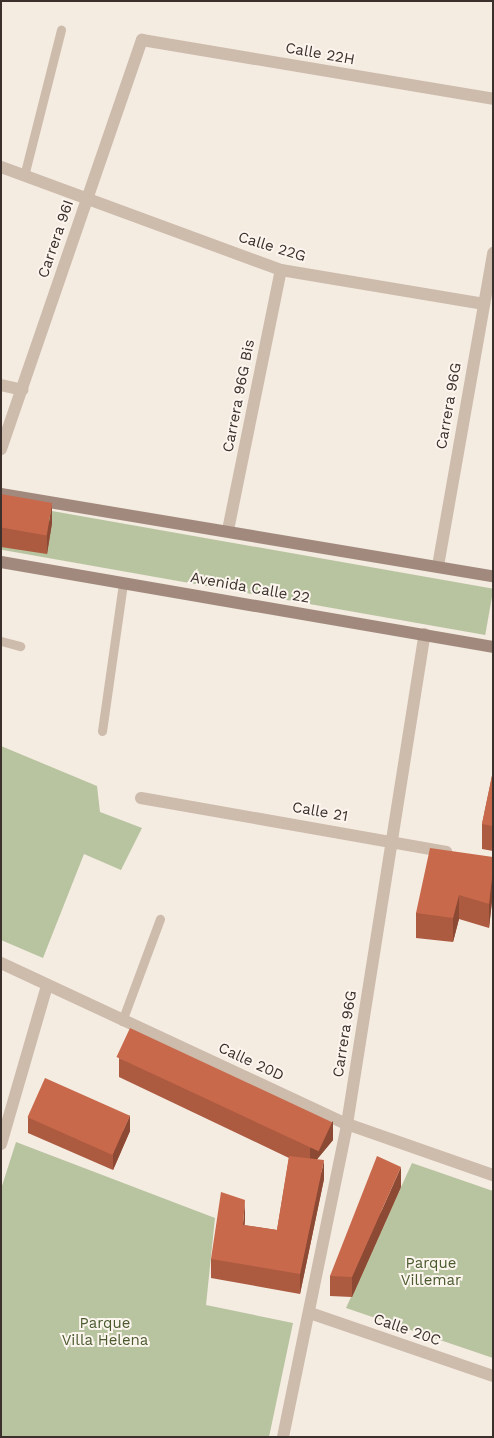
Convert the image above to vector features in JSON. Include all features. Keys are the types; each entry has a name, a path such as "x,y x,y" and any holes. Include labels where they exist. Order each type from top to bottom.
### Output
{"main road":[{"path":"1,494 228,530 493,576"},
{"name":"Avenida Calle 22","path":"1,562 493,647"}],"street":[{"name":"Calle 22H","path":"142,40 493,100"},
{"name":"Carrera 96I","path":"1,450 142,40"},
{"name":"Calle 22G","path":"1,168 281,270 484,304"},
{"name":"Carrera 96G","path":"438,566 493,253"},
{"name":"Carrera 96G Bis","path":"228,530 281,270"},
{"path":"1,385 22,390"},
{"name":"Carrera 96G","path":"283,1437 310,1314 347,1124 425,634"},
{"name":"Calle 21","path":"141,798 393,841 456,854"},
{"name":"Calle 20D","path":"1,963 122,1021 347,1124 493,1174"},
{"path":"1,1144 47,986"},
{"name":"Calle 20C","path":"310,1314 493,1376"}],"lane":[{"path":"24,176 60,30"},
{"path":"102,731 123,582"},
{"path":"1,641 20,646"},
{"path":"122,1021 160,919"}],"green space":[{"path":"1,502 493,589 485,635 1,550"},
{"path":"1,746 97,786 100,812 142,828 121,870 84,854 43,958 1,940"},
{"name":"Parque Villa Helena","path":"16,1142 215,1218 206,1305 293,1323 269,1437 1,1437 1,1189"},
{"name":"Parque Villemar","path":"412,1163 493,1191 493,1358 346,1308"}],"building":[{"path":"1,494 52,503 46,536 1,528"},
{"path":"493,771 493,826 482,824"},
{"path":"430,848 493,857 489,904 459,895 453,918 416,913"},
{"path":"130,1028 332,1122 319,1151 116,1057"},
{"path":"45,1078 130,1116 112,1155 28,1117"},
{"path":"289,1156 324,1160 300,1274 211,1259 221,1192 245,1200 243,1225 277,1230"},
{"path":"377,1156 401,1167 352,1277 330,1276"}]}
